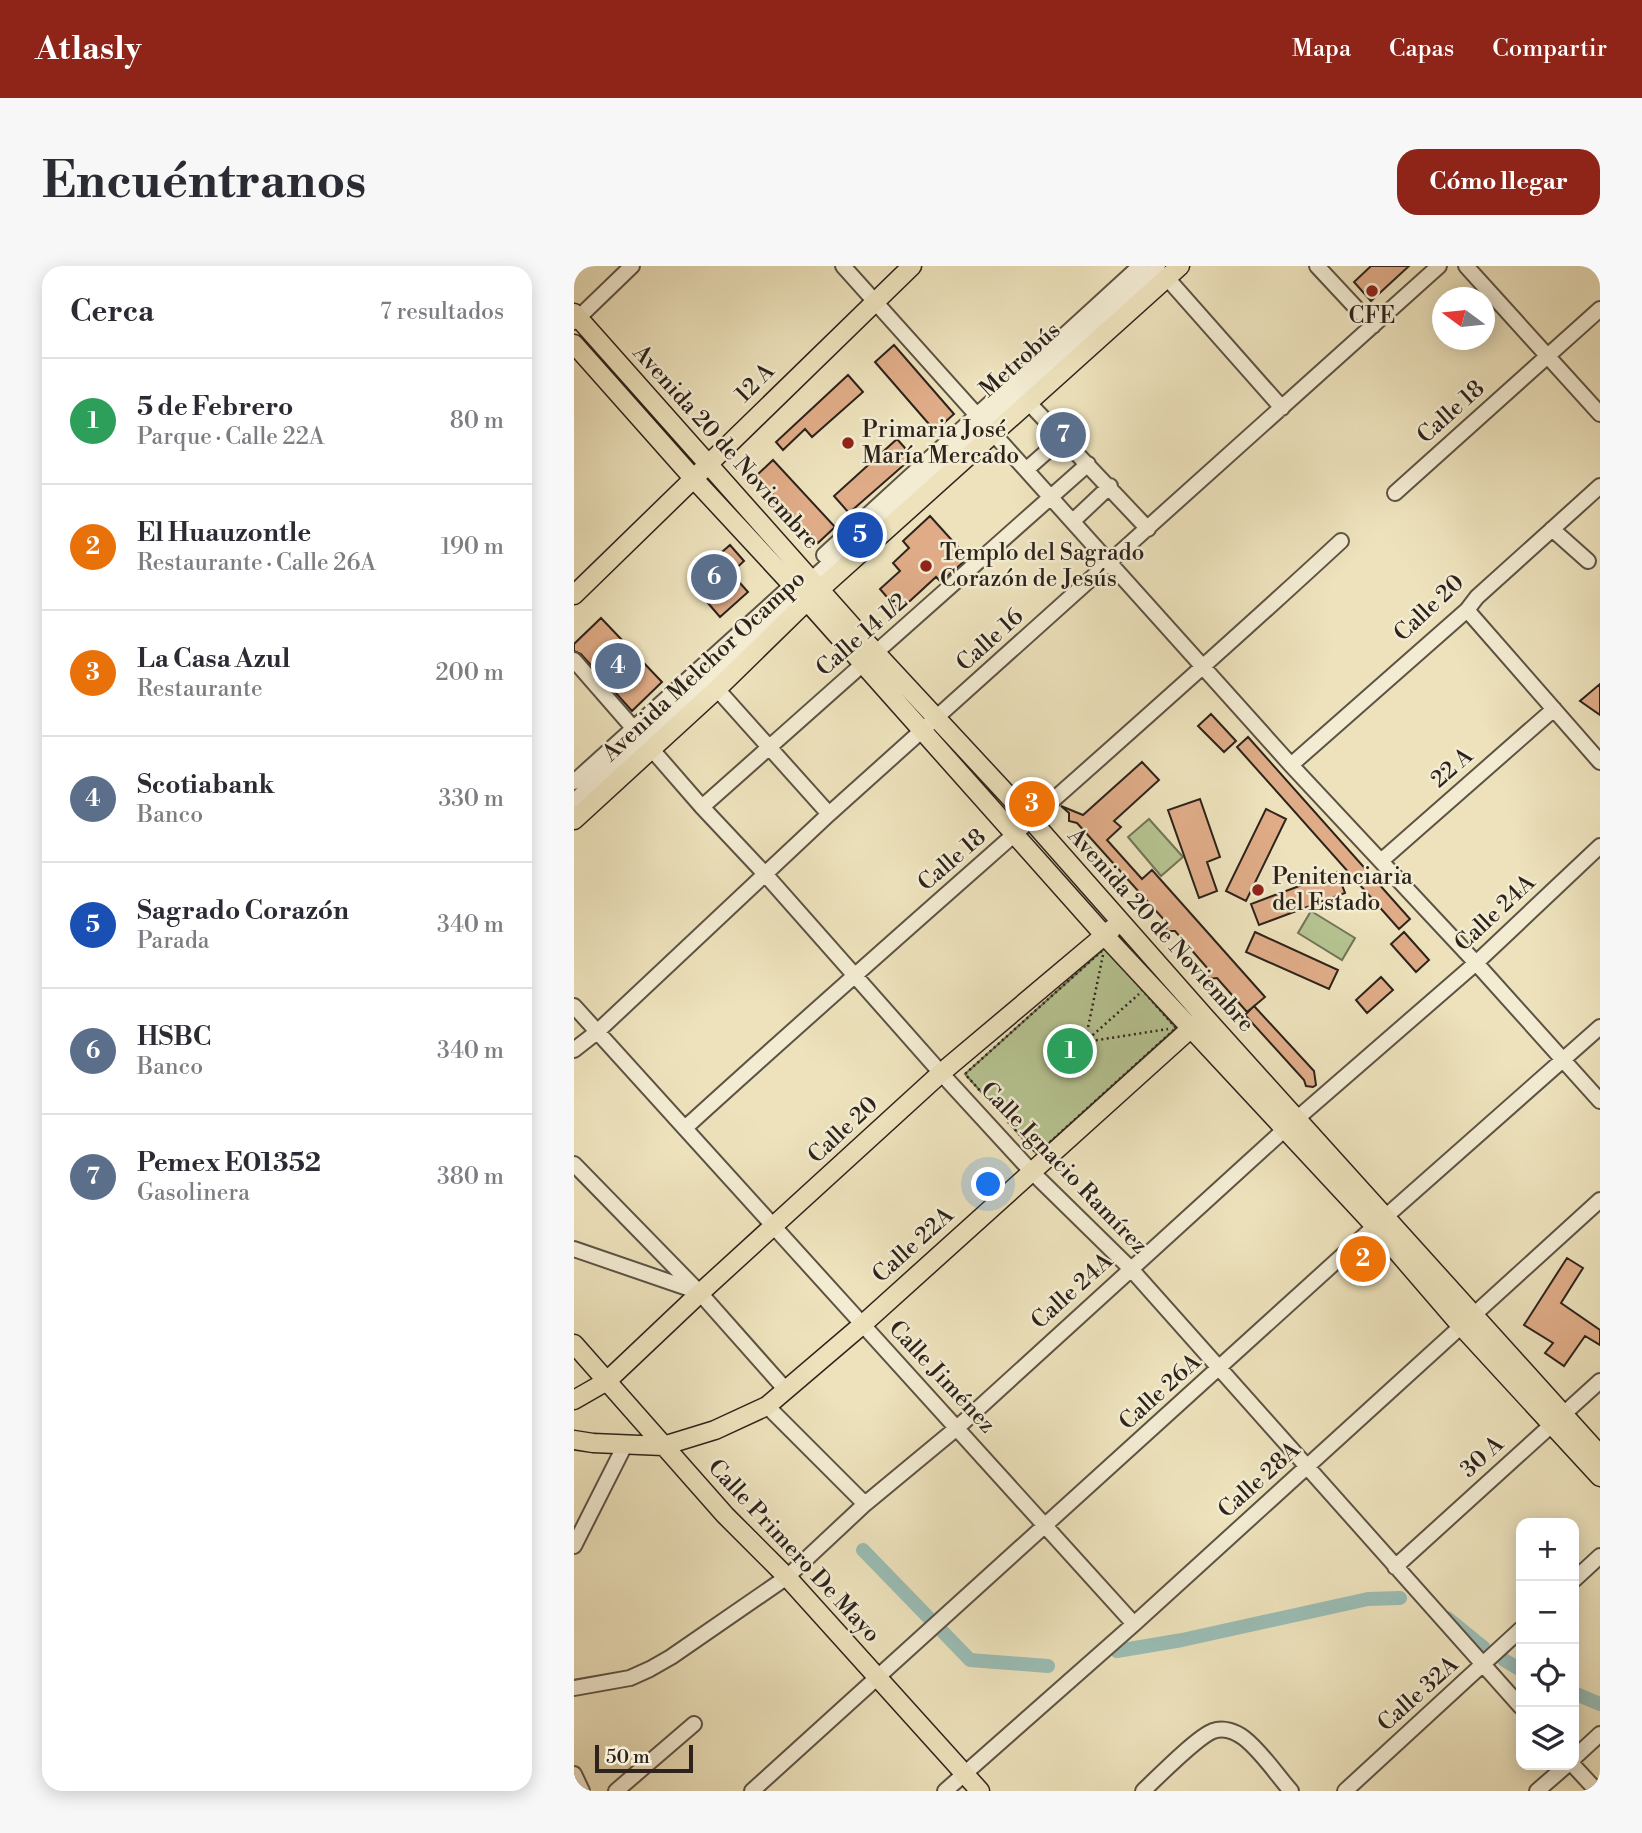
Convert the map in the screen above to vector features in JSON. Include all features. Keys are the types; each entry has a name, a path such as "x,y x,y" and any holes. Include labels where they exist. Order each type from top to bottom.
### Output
{"main road":[{"name":"12 A","path":"574,595 912,266"},
{"name":"Avenida Melchor Ocampo","path":"574,820 643,738 717,689 805,587 985,423 1028,402 1168,270"},
{"name":"Avenida 20 de Noviembre","path":"575,317 708,464 805,587 869,659 930,725 1032,821 1120,922 1190,1024"},
{"name":"Avenida 20 de Noviembre","path":"574,344 693,478 805,587"},
{"name":"Avenida 20 de Noviembre","path":"930,725 1016,835 1105,942 1291,1124 1557,1419 1600,1477"},
{"name":"Calle 20","path":"574,1400 607,1381 941,1073 1105,942 1120,922"},
{"name":"Calle 22A","path":"574,1440 663,1446 715,1430 767,1406 862,1325 1190,1024"},
{"name":"Calle Primero De Mayo","path":"574,1344 725,1515 787,1577 980,1791"},
{"name":"Avenida 20 de Noviembre","path":"1557,1419 1600,1455"}],"street":[{"path":"575,317 632,266"},
{"path":"843,266 1291,765 1476,962 1600,1101"},
{"name":"Avenida Melchor Ocampo","path":"574,782 643,738 985,423 1140,266"},
{"path":"1317,266 1373,326"},
{"name":"Calle 16","path":"574,1050 597,1032 829,814 1439,266"},
{"path":"1466,266 1600,414"},
{"path":"1168,270 1282,408"},
{"name":"Metrobús","path":"985,423 1168,270"},
{"name":"Calle 18","path":"1395,493 1600,309"},
{"path":"1028,402 1148,529"},
{"path":"1027,469 1062,438"},
{"name":"Calle 14 1/2","path":"702,807 1088,464"},
{"path":"1073,521 1110,486"},
{"name":"Calle 20","path":"1291,765 1467,610 1477,597 1600,486"},
{"path":"1552,529 1588,561"},
{"name":"Calle 18","path":"685,1128 853,975 1205,667 1341,541"},
{"path":"1467,610 1600,762"},
{"name":"Calle Ignacio Ramírez","path":"574,660 941,1073 1031,1171 1131,1269 1516,1701"},
{"path":"717,689 829,814"},
{"name":"22 A","path":"1381,861 1554,709"},
{"path":"574,801 643,738"},
{"name":"Calle 24A","path":"574,1688 630,1678 650,1669 787,1577 865,1504 958,1427 1291,1124 1476,962 1600,846"},
{"name":"Calle Jiménez","path":"574,1006 1134,1624"},
{"name":"Calle 26A","path":"752,1791 1380,1222 1600,1027"},
{"path":"574,1164 700,1293 786,1390"},
{"name":"Calle 28A","path":"946,1791 1134,1624 1600,1200"},
{"path":"574,1249 700,1293"},
{"name":"30 A","path":"1395,1567 1600,1381"},
{"path":"767,1406 865,1504"},
{"path":"574,1546 625,1445"},
{"path":"1579,1575 1600,1556"},
{"name":"Calle 32A","path":"1345,1791 1516,1634"},
{"path":"616,1791 694,1724"},
{"path":"1143,1791 1213,1731 1233,1731 1245,1739 1291,1791"},
{"path":"1579,1753 1600,1734"},
{"path":"1537,1791 1561,1770"},
{"path":"1578,1770 1597,1791"},
{"path":"574,1774 582,1791"}],"path":[{"path":"1105,942 1144,989 1190,1024"},
{"path":"1105,942 965,1074 1031,1150 1039,1152 1190,1024"},
{"path":"1085,1042 1071,1035 1060,1039 1055,1048 1058,1064 1068,1070 1074,1070 1084,1064 1088,1053 1085,1042 1105,942"},
{"path":"1085,1042 1144,989"},
{"path":"1085,1042 1190,1024"}],"green space":[{"path":"1149,819 1183,857 1161,876 1128,837"},
{"path":"1311,911 1355,938 1342,960 1298,933"},
{"path":"1105,948 1176,1028 1036,1153 965,1074"}],"building":[{"name":"CFE","path":"1371,266 1409,266 1371,301 1354,282"},
{"path":"894,345 954,414 935,431 875,362"},
{"path":"848,375 863,392 812,437 805,429 783,450 776,442"},
{"path":"897,439 913,457 849,513 834,496"},
{"path":"773,460 835,527 818,543 756,476"},
{"name":"Templo del Sagrado Corazón de Jesús","path":"930,516 968,558 941,582 936,577 899,611 880,589 900,571 893,563 909,548 903,541"},
{"path":"730,545 744,561 731,573 748,592 720,617 689,581"},
{"path":"601,618 662,682 632,711 581,654 574,651 574,644"},
{"path":"1600,684 1600,715 1580,701"},
{"path":"1211,714 1236,741 1224,752 1198,726"},
{"path":"1248,737 1410,919 1399,929 1237,747"},
{"path":"1142,762 1159,780 1114,821 1121,827 1107,840 1142,879 1152,870 1265,997 1247,1012 1217,978 1207,979 1209,970 1175,931 1166,931 1167,923 1077,823 1069,821 1069,813 1061,806 1083,815"},
{"path":"1200,799 1220,857 1207,862 1217,891 1199,898 1168,810"},
{"path":"1266,809 1286,819 1246,901 1226,891"},
{"path":"1337,872 1345,893 1259,925 1251,904"},
{"path":"1255,932 1338,970 1329,989 1246,952"},
{"path":"1404,932 1429,960 1416,972 1391,944"},
{"path":"1381,977 1393,990 1367,1013 1356,1000"},
{"path":"1254,1006 1314,1071 1316,1085 1306,1086 1304,1080 1245,1015"},
{"path":"1567,1258 1583,1268 1561,1303 1600,1330 1600,1345 1585,1336 1564,1366 1545,1353 1553,1343 1524,1325"}],"waterway":[{"path":"863,1550 928,1617"},
{"path":"1117,1651 1182,1640 1368,1599 1400,1598"},
{"path":"1447,1618 1484,1648"},
{"path":"943,1632 970,1660 1048,1666"},
{"path":"1504,1660 1516,1667"},
{"path":"1579,1695 1600,1704"}],"place":[{"name":"CFE","path":"1372,291"},
{"name":"Pemex E01352","path":"1063,435"},
{"name":"Primaria José María Mercado","path":"848,443"},
{"name":"Sagrado Corazón","path":"860,535"},
{"name":"Templo del Sagrado Corazón de Jesús","path":"926,566"},
{"name":"HSBC","path":"714,577"},
{"name":"Scotiabank","path":"618,666"},
{"name":"La Casa Azul","path":"1032,804"},
{"name":"Penitenciaria del Estado","path":"1258,890"},
{"name":"5 de Febrero","path":"1070,1051"},
{"name":"El Huauzontle","path":"1363,1259"}]}
